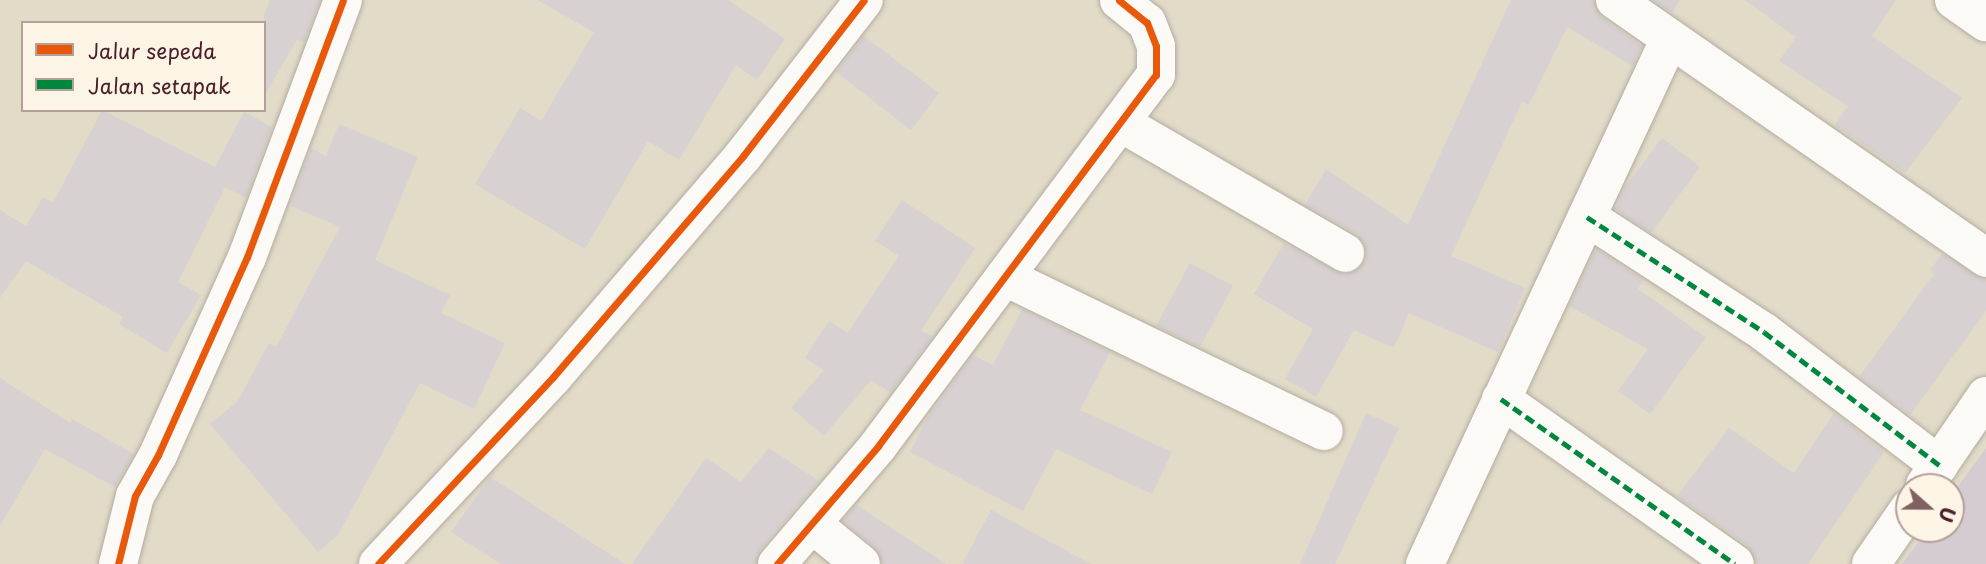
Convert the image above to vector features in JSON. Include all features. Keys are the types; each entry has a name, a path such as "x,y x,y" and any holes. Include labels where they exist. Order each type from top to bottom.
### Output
{"street":[{"path":"118,564 135,496 158,455 247,257 343,0"},
{"path":"378,564 553,377 743,156 864,0"},
{"path":"777,564 878,446 1156,75 1156,46 1147,23 1119,0"},
{"path":"1615,0 1986,258"},
{"path":"1954,0 1986,22"},
{"path":"1425,564 1670,38"},
{"path":"1121,123 1345,253"},
{"path":"1587,217 1763,332 1928,473"},
{"path":"1005,277 1324,431"},
{"path":"1934,473 1986,396"},
{"path":"1501,399 1735,564"},
{"path":"812,524 861,564"},
{"path":"1871,564 1895,529"}],"shaded area":[{"path":"1986,448 1986,564 1902,564 1918,543 1965,543 1965,477"}],"building":[{"path":"270,0 320,0 304,43 297,40 266,93 266,21 264,15"},
{"path":"537,0 728,0 785,39 757,80 736,65 679,160 648,141 585,249 475,184 520,108 541,121 594,32"},
{"path":"1511,0 1593,0 1602,18 1642,46 1633,66 1567,27 1529,105 1522,102 1451,256 1525,288 1498,352 1409,313 1394,348 1354,330 1316,397 1285,379 1313,329 1254,294 1284,243 1344,275 1364,263 1367,252 1357,234 1305,205 1326,169 1408,225"},
{"path":"1653,0 1680,0 1672,13"},
{"path":"1745,0 1896,0 1872,36 1962,98 1905,173 1835,125 1848,106 1779,61 1796,37"},
{"path":"864,36 939,93 911,130 836,72"},
{"path":"101,112 106,112 215,167 244,112 272,127 246,198 225,187 178,282 201,295 167,353 119,324 123,317 26,261 0,298 0,210 26,226 43,197 53,203"},
{"path":"339,124 418,157 375,260 450,295 441,313 505,343 474,409 420,383 338,535 318,552 210,424 238,401 269,343 276,347 340,227 290,206 311,148 326,156"},
{"path":"1662,138 1700,167 1651,233 1615,209 1625,187"},
{"path":"902,200 975,248 921,331 933,336 891,393 871,380 824,436 791,408 824,370 805,358 829,321 848,333 899,256 875,241"},
{"path":"1596,249 1643,280 1638,289 1706,337 1650,414 1618,391 1648,349 1569,306"},
{"path":"1942,254 1986,280 1986,311 1910,415 1859,377 1934,274 1930,270"},
{"path":"1190,263 1233,286 1200,347 1156,326"},
{"path":"1022,309 1110,352 1080,410 1172,452 1152,494 1056,449 1023,511 910,452 927,418 973,355 993,365"},
{"path":"0,378 70,423 72,419 134,454 115,487 45,449 0,526"},
{"path":"1366,413 1399,428 1335,564 1300,564"},
{"path":"1834,413 1884,452 1808,564 1757,564 1748,546 1677,496 1729,428 1794,473"},
{"path":"769,448 819,481 760,550 756,564 632,564 706,458 741,482"},
{"path":"490,477 625,564 501,564 451,532"},
{"path":"856,505 946,564 882,564 875,548 843,521"},
{"path":"991,510 1091,564 962,564"}],"marked path":[{"path":"1587,217 1764,332 1939,465"},
{"path":"1501,399 1735,564"}],"cycle path":[{"path":"118,564 135,496 158,455 247,257 343,0"},
{"path":"378,564 553,377 743,156 864,0"},
{"path":"777,564 878,446 1156,75 1156,46 1147,23 1119,0"}]}
